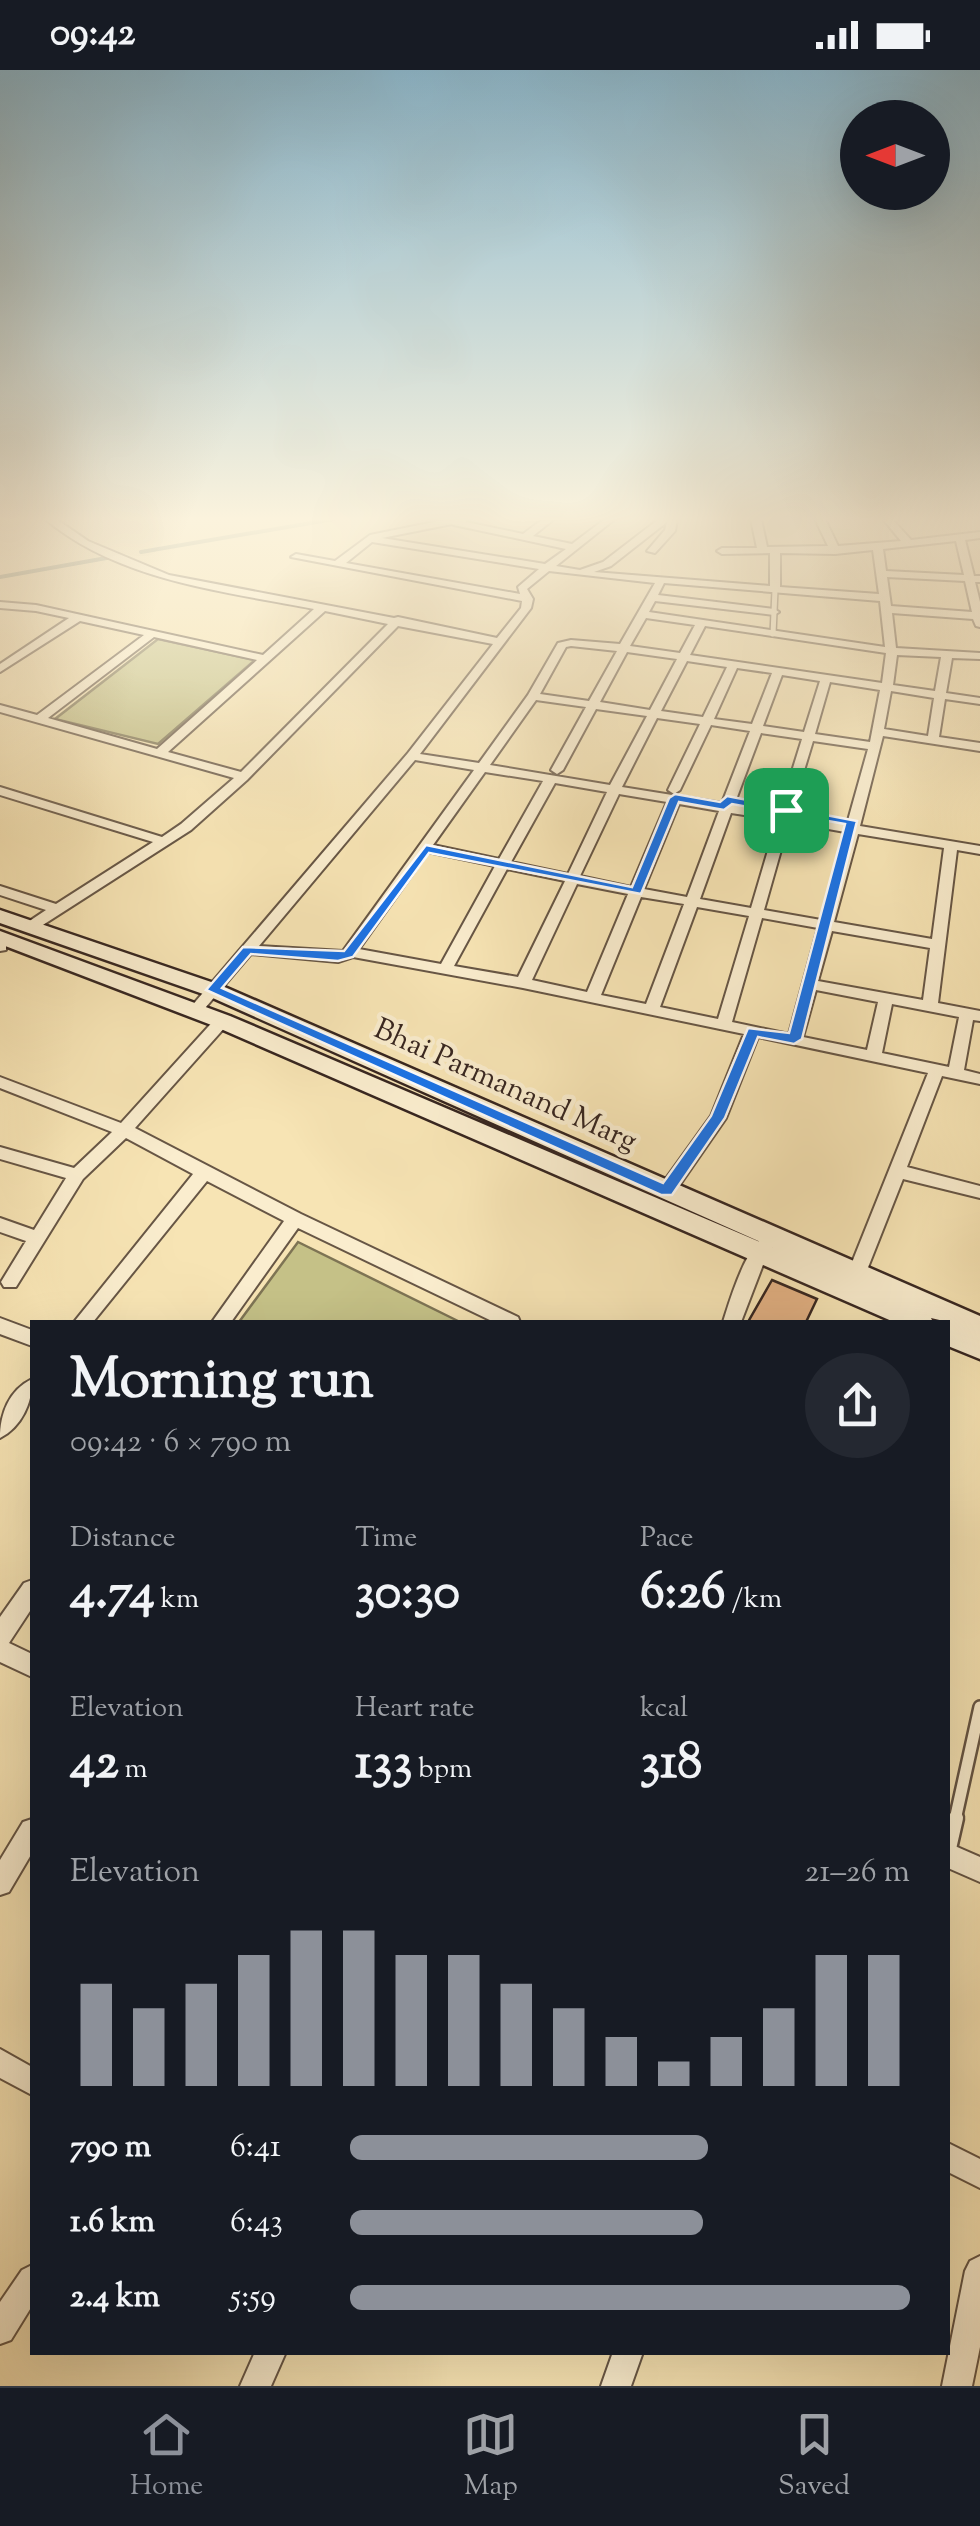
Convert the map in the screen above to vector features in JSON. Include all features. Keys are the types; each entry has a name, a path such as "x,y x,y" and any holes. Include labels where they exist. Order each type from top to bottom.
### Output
{"street":[{"path":"0,669 62,627"},
{"path":"119,627 266,659"},
{"path":"160,753 301,627"},
{"path":"30,927 165,842 244,777 391,627"},
{"path":"431,627 499,642"},
{"path":"195,1010 412,756 511,627"},
{"path":"445,969 635,627"},
{"path":"523,983 618,784 699,627"},
{"path":"730,627 892,651 980,656"},
{"path":"794,1039 876,739 892,651 889,627"},
{"path":"592,998 675,794 758,631"},
{"path":"39,719 152,634"},
{"path":"724,1025 809,736 827,642"},
{"path":"248,950 338,957 350,952 533,696 562,646 585,643 980,701"},
{"path":"932,740 947,654"},
{"path":"651,1010 778,671"},
{"path":"533,696 809,736 932,740 980,747"},
{"path":"0,708 244,777"},
{"path":"412,756 486,761 980,846"},
{"path":"0,791 165,842"},
{"path":"851,824 951,845 980,846"},
{"path":"930,1007 951,845"},
{"path":"426,848 637,892 938,945"},
{"path":"0,890 56,909"},
{"name":"Bhai Parmanand Marg","path":"0,916 213,990 666,1191 764,1246 916,1320"},
{"name":"Bhai Parmanand Marg","path":"2,944 195,1010 764,1246 856,1275 980,1328"},
{"path":"350,952 523,983 980,1079"},
{"path":"810,984 974,1015 897,1171 856,1275"},
{"path":"874,1056 886,998"},
{"path":"10,1282 77,1176 222,1021"},
{"path":"666,1191 718,1118 753,1031"},
{"path":"0,1082 124,1130 294,1219 507,1320"},
{"path":"0,1152 77,1176"},
{"path":"897,1171 980,1192"},
{"path":"85,1320 204,1172"},
{"path":"222,1320 294,1219"},
{"path":"0,1225 38,1238"},
{"path":"733,1320 764,1246"},
{"path":"0,1326 30,1337"},
{"path":"950,1335 980,1348"},
{"path":"0,1430 30,1390"},
{"path":"0,1636 30,1593"},
{"path":"0,1650 30,1665"},
{"path":"0,1883 30,1839"},
{"path":"950,1855 980,1870"},
{"path":"0,2064 30,2081"},
{"path":"950,2158 980,2174"},
{"path":"957,2386 980,2271"},
{"path":"0,2329 30,2283"},
{"path":"256,2386 270,2355"},
{"path":"616,2386 627,2355"}],"lane":[{"path":"773,627 773,634"},
{"path":"950,1845 980,1706"}],"shaded area":[{"path":"158,639 255,660 158,744 55,719"},
{"path":"298,1242 456,1320 240,1320"}],"building":[{"path":"772,1280 817,1299 807,1320 749,1320"}],"route":[{"path":"675,798 724,807 727,799 786,810 852,821 794,1039 753,1031 718,1118 666,1191 213,990 248,950 338,957 348,954 426,848 637,892 675,798"}]}
